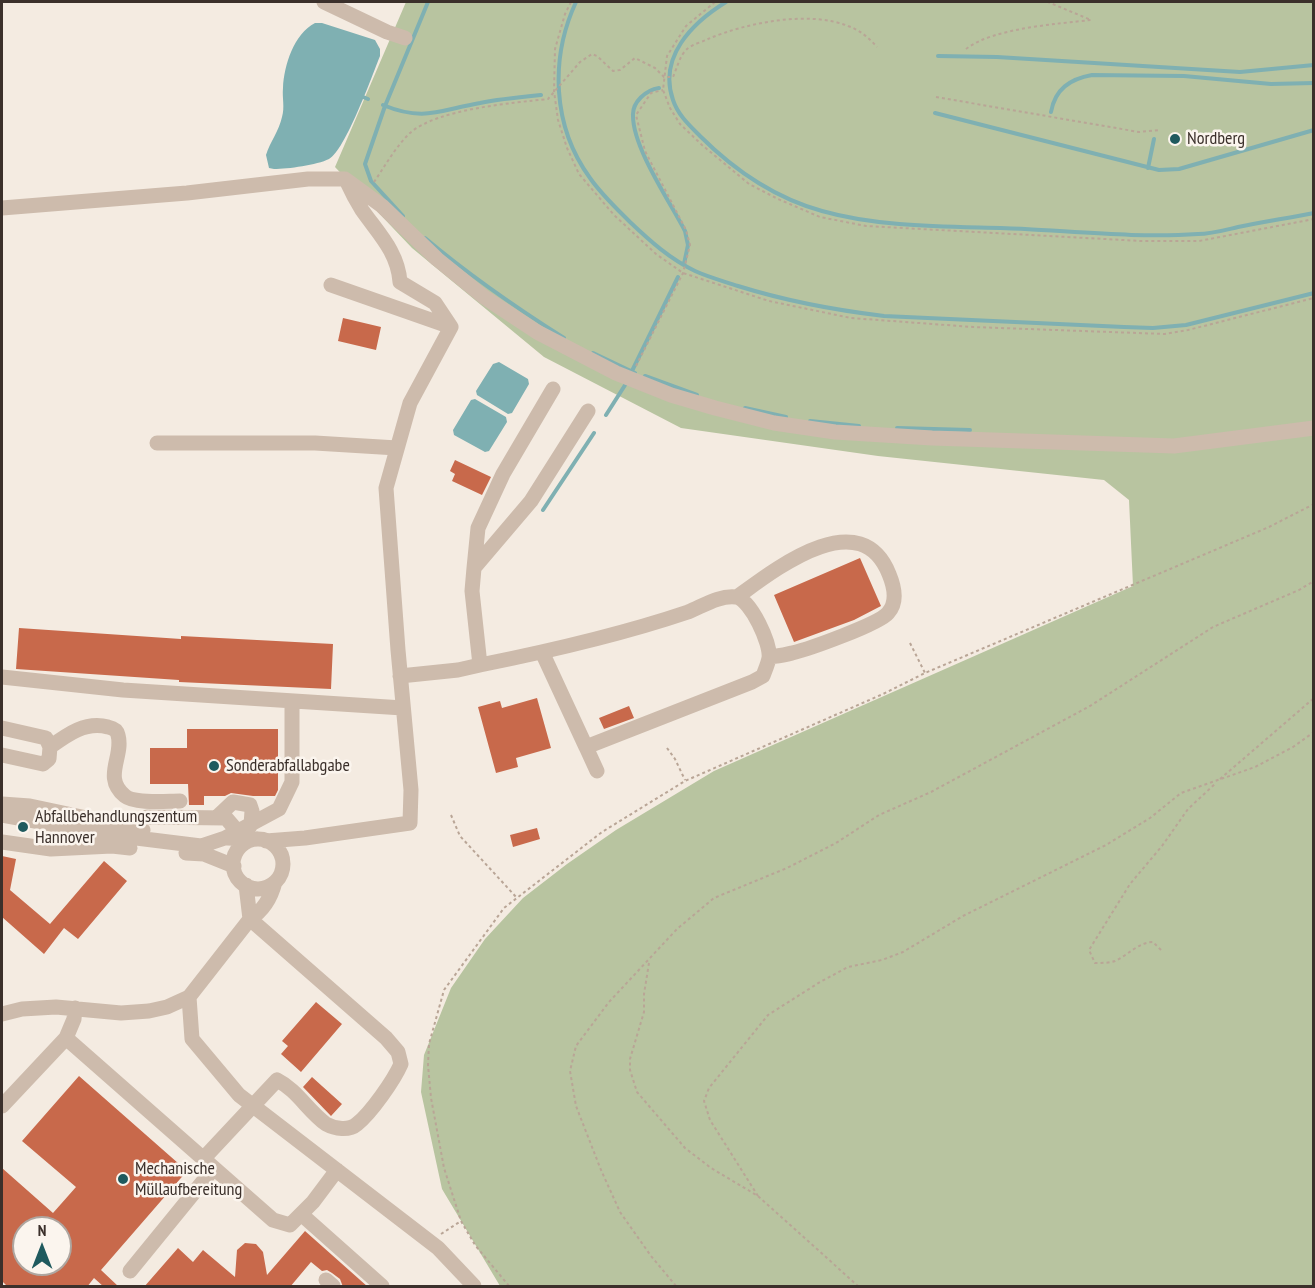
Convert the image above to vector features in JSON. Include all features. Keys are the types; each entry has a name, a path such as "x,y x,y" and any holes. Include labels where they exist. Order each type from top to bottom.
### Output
{"lane":[{"path":"324,2 387,32 405,38"},
{"path":"2,208 186,193 308,179 345,179 382,206 437,259 484,297 567,349 671,395 715,408 774,423 835,432 932,438 1174,446 1314,428"},
{"path":"345,179 361,208 395,257 400,282 435,303 451,327"},
{"path":"332,285 451,327"},
{"path":"2,804 30,806 136,829 305,838 410,824 411,790 386,488 410,403 451,327"},
{"path":"480,665 472,591 478,528 503,474 553,389"},
{"path":"474,568 531,501 588,411"},
{"path":"157,443 315,443 397,448"},
{"path":"400,676 458,670 630,630 690,611 717,599 737,597 792,559 828,545 860,544 871,547 878,553 892,582 894,597 893,605 884,617 801,651 770,657"},
{"path":"586,747 764,676 770,657 762,631 748,605 737,597"},
{"path":"542,652 597,771"},
{"path":"2,677 123,690 403,708"},
{"path":"130,1271 252,1105 277,1080 286,1084 327,1125 343,1129 356,1126 394,1079 401,1064 398,1053 386,1038 250,919 246,885 236,874 234,859 248,835 279,809 292,782 292,702"},
{"path":"50,747 64,736 89,725 99,724 114,728 118,733 114,778 124,795 132,800 180,801"},
{"path":"2,728 46,738 50,747 49,759 43,764 2,754"},
{"path":"216,818 233,802 250,805 252,811 248,835"},
{"path":"2,815 112,835 201,846 248,835"},
{"path":"2,1014 21,1009 56,1007 121,1013 149,1011 189,997 250,919 262,911 282,869 283,861 278,849 248,835 226,818 147,817"},
{"path":"2,832 40,840 204,854 234,867"},
{"path":"283,861 305,838"},
{"path":"2,842 51,849 112,846"},
{"path":"246,885 261,888 275,882"},
{"path":"189,997 192,1039 239,1095 438,1248 474,1287"},
{"path":"2,1106 66,1038 74,1020 75,1008"},
{"path":"66,1038 273,1220 290,1225 313,1202 337,1170"},
{"path":"301,1215 382,1287"}],"path":[{"path":"571,2 565,14 555,49 554,92 558,120 567,147 579,174 614,215 656,254 683,273 769,301 851,318 973,327 1165,334 1314,298"},
{"path":"715,2 686,26 675,40 668,56 667,77 663,90 670,108 681,124 709,152 749,184 777,199 820,217 866,226 1141,241 1199,241 1314,219"},
{"path":"966,49 976,41 1007,33 1091,20 1047,2"},
{"path":"365,194 409,134 429,121 492,105 548,99 580,62 592,54 617,71 633,59 638,59 667,77 674,77 682,54 688,47 720,34 773,22 814,19 834,22 859,31 877,47"},
{"path":"630,378 683,273 690,245 686,230 645,151 636,115 651,93 663,90"},
{"path":"936,96 1139,132 1160,130"},
{"path":"509,1287 475,1245 461,1221 444,1168 428,1065 429,1044 444,990 504,908 602,832 685,781 883,694 925,673 1269,527 1314,504"},
{"path":"676,1287 651,1257 620,1212 576,1106 570,1071 576,1046 609,1002 649,962 677,929 714,898 787,868 836,843 879,815 931,792 1090,706 1213,627 1314,581"},
{"path":"910,644 925,673"},
{"path":"1161,950 1153,942 1144,942 1132,952 1112,962 1095,963 1089,950 1130,884 1162,846 1188,809 1314,698"},
{"path":"758,1196 710,1120 704,1101 709,1088 768,1015 848,967 882,960 903,952 963,916 1106,844 1150,818 1181,793 1255,767 1293,747 1314,732"},
{"path":"667,748 685,781"},
{"path":"452,815 460,836 516,898"},
{"path":"649,962 644,1012 630,1059 630,1070 637,1092 685,1148 711,1168 758,1196 858,1287"},
{"path":"428,1240 461,1221"}],"green space":[{"path":"406,2 1313,2 1313,1286 500,1286 442,1189 421,1092 424,1055 451,988 485,939 523,898 567,864 616,830 714,771 1133,586 1129,500 1104,480 878,456 681,428 544,357 412,248 335,167"}],"water":[{"path":"315,23 322,23 375,40 380,49 380,56 358,112 335,153 329,159 310,165 269,168 266,155 283,113 284,79 288,60 301,35"},
{"path":"499,362 528,379 529,384 512,413 508,414 477,395 476,391 493,364"},
{"path":"475,399 506,417 507,422 489,451 485,452 454,435 453,430 471,400"}],"building":[{"path":"343,318 381,327 376,350 338,341"},
{"path":"455,460 491,477 482,495 452,481 455,474 450,471"},
{"path":"860,558 881,606 854,620 794,642 774,595"},
{"path":"19,628 181,639 181,636 333,644 331,689 179,682 179,680 16,669"},
{"path":"537,698 551,748 516,758 518,767 496,773 478,707 500,701 502,708"},
{"path":"629,706 634,718 604,729 599,718"},
{"name":"Sonderabfallabgabe","path":"187,729 278,729 278,790 275,796 231,793 225,796 204,796 204,805 189,805 188,784 150,784 150,748 187,748"},
{"path":"537,828 540,839 513,847 510,835"},
{"path":"2,856 16,859 10,890 50,924 104,861 127,881 78,939 64,928 44,954 2,917"},
{"path":"316,1002 342,1024 301,1072 281,1054 288,1046 282,1041"},
{"name":"Mechanische Müllaufbereitung","path":"79,1076 187,1171 101,1270 119,1287 104,1287 94,1278 87,1287 8,1287 2,1281 2,1168 53,1213 76,1187 22,1141"},
{"path":"312,1077 342,1104 331,1116 303,1087"},
{"path":"305,1231 368,1287 343,1287 340,1279 327,1270 322,1271 311,1262 290,1287 144,1287 178,1248 193,1262 203,1250 235,1277 237,1250 245,1243 256,1244 263,1252 267,1275"}],"waterway":[{"path":"403,216 371,181 365,164 385,106 428,2"},
{"path":"576,2 562,46 559,92 562,114 577,158 599,190 630,222 669,255 700,273 792,301 884,316 1153,328 1186,325 1314,293"},
{"path":"726,2 701,20 681,43 670,70 673,100 688,124 713,148 741,171 788,199 846,217 897,224 1112,234 1208,233 1314,213"},
{"path":"938,56 997,57 1240,72 1314,65"},
{"path":"1051,112 1056,97 1065,86 1077,79 1092,75 1184,76 1271,84 1314,83"},
{"path":"659,88 645,94 637,102 633,116 645,159 685,231 688,245 684,264"},
{"path":"383,105 421,114 495,100 541,95"},
{"path":"363,97 368,99"},
{"path":"935,113 1159,170 1179,169 1314,130"},
{"path":"1148,168 1154,139"},
{"path":"425,238 458,265 564,338"},
{"path":"631,373 678,277"},
{"path":"593,353 635,373"},
{"path":"645,376 697,395"},
{"path":"606,415 627,382"},
{"path":"745,408 786,417"},
{"path":"810,421 859,426"},
{"path":"897,428 970,430"},
{"path":"543,510 594,433"}],"place":[{"name":"Nordberg","path":"1175,139"},
{"name":"Sonderabfallabgabe","path":"214,766"},
{"name":"Abfallbehandlungszentum Hannover","path":"23,827"},
{"name":"Mechanische Müllaufbereitung","path":"123,1179"}]}
